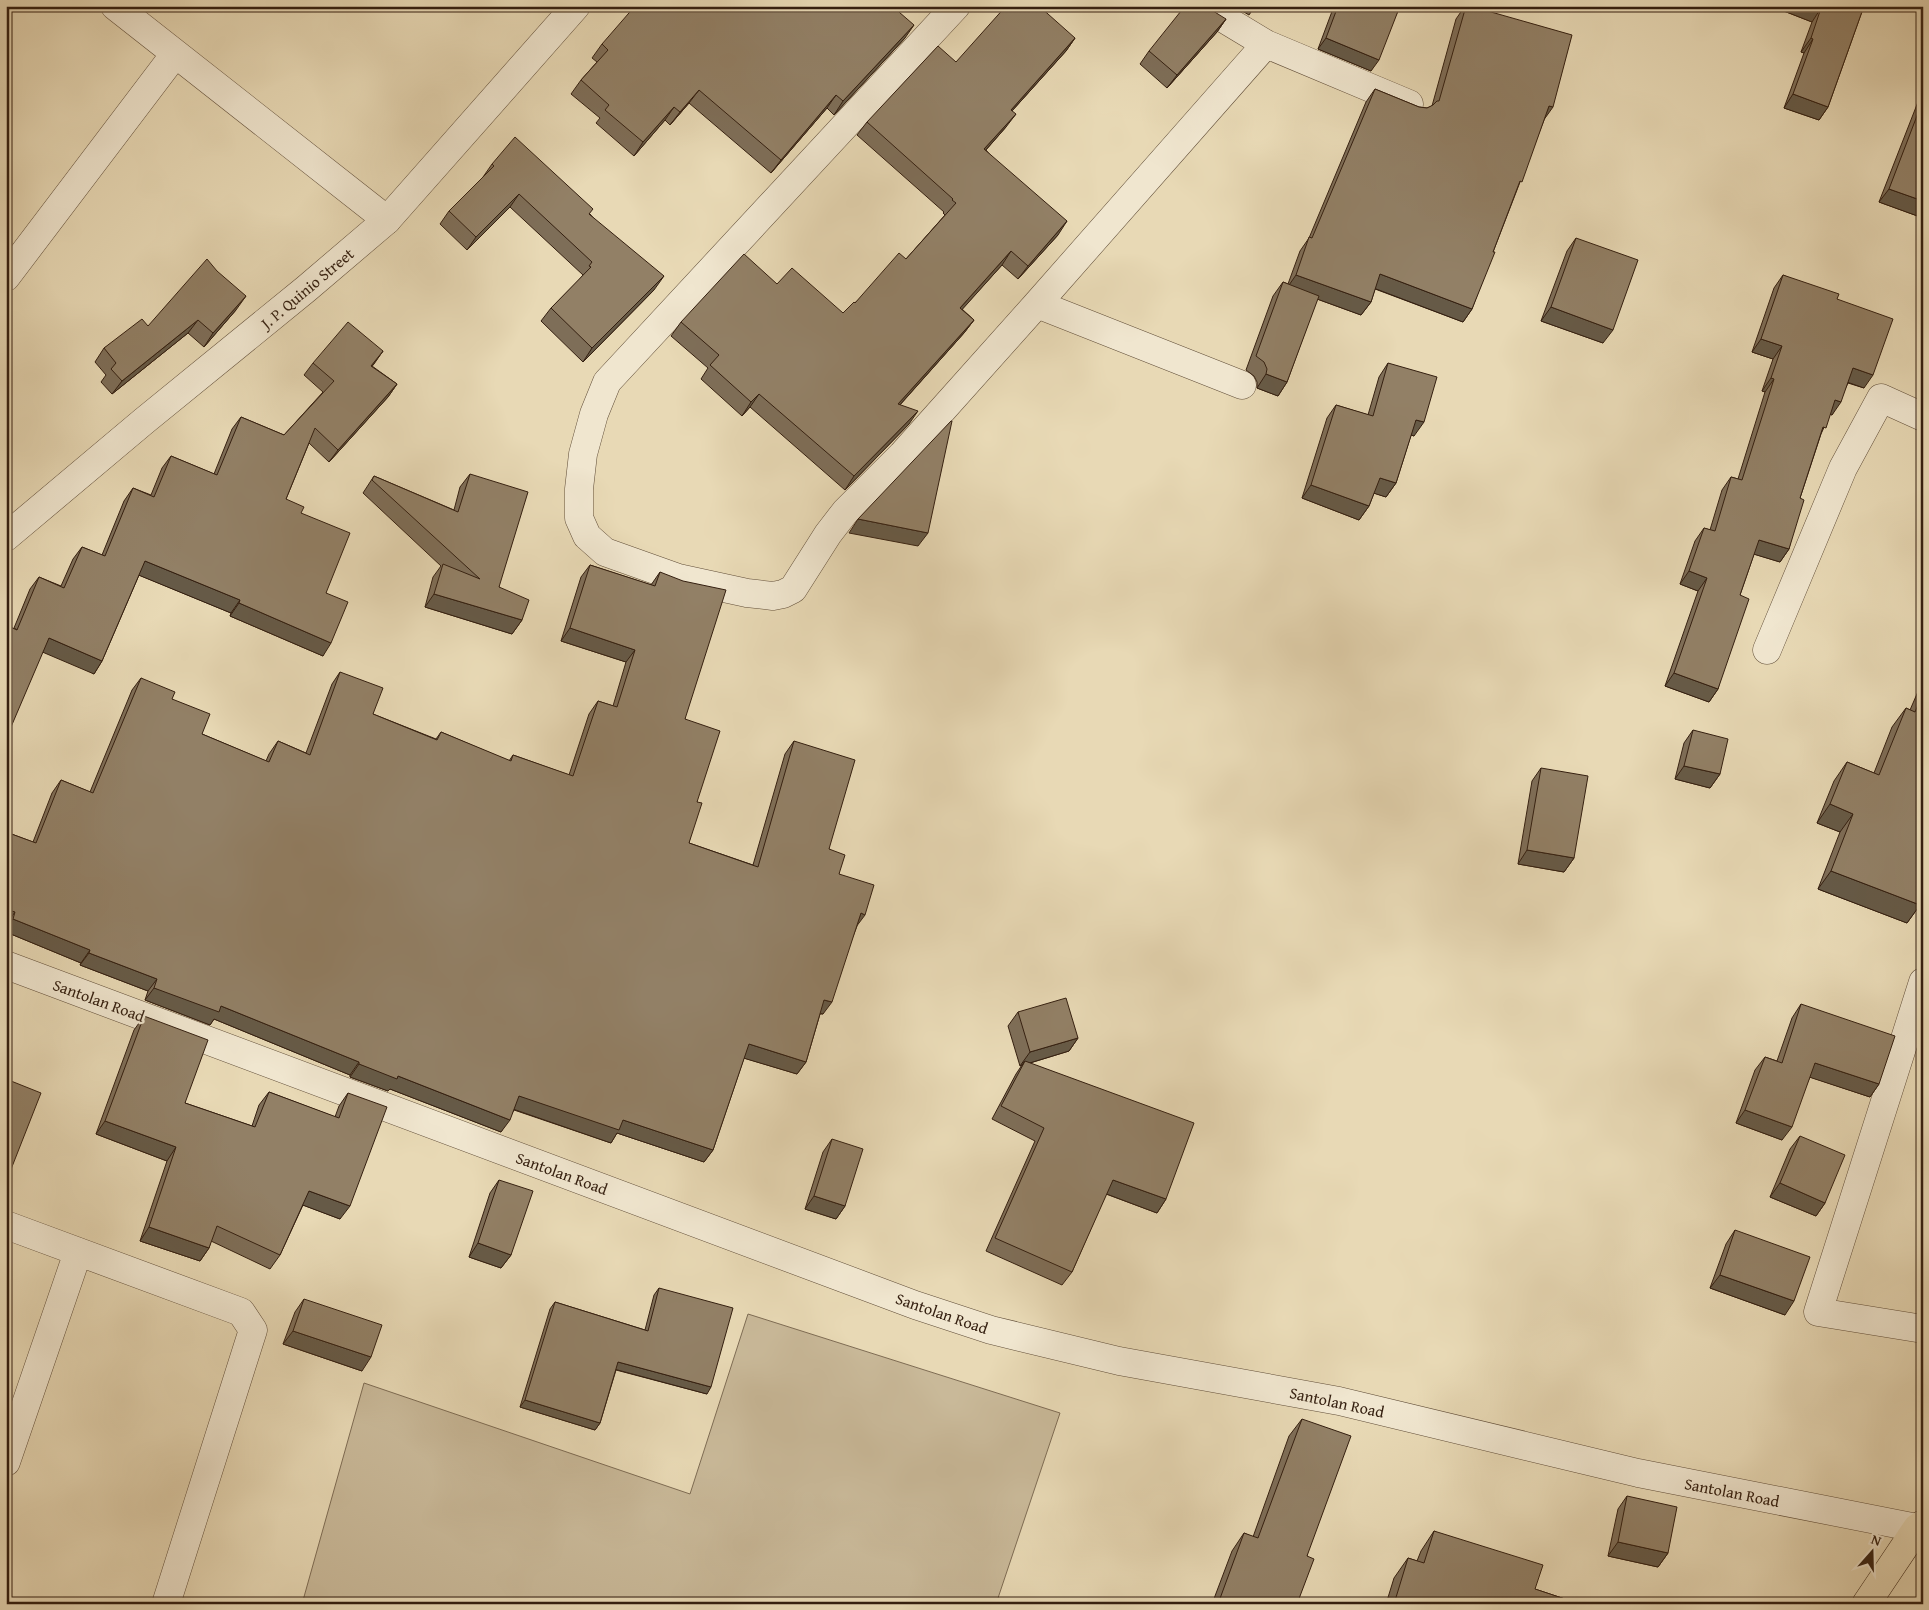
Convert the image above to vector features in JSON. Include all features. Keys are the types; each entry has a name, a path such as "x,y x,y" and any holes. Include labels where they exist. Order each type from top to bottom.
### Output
{"main road":[{"path":"1866,1604 1920,1526"}],"street":[{"name":"J. P. Quinio Street","path":"6,538 387,220 576,6"},
{"path":"956,6 607,382 594,414 583,454 579,489 579,518 587,536 605,552 678,578 747,593 773,596 793,589 828,534 845,512 902,455 1266,44"},
{"path":"1203,6 1266,44 1414,106"},
{"path":"129,11 175,54 387,220"},
{"path":"6,277 175,54"},
{"path":"1037,304 1242,385"},
{"path":"1767,650 1843,468 1881,398 1923,417"},
{"name":"Santolan Road","path":"6,966 915,1305 991,1330 1119,1361 1339,1401 1638,1473 1920,1526"},
{"path":"1923,982 1818,1312 1923,1329"},
{"path":"6,1225 241,1312 253,1330 166,1604"},
{"path":"6,1462 78,1252"}],"shaded area":[{"path":"748,1314 1060,1413 996,1604 302,1604 364,1383 690,1494"}],"building":[{"path":"635,6 904,6 899,12 914,25 843,101 836,95 781,160 699,90 680,112 674,107 643,142 605,110 609,105 581,80 608,50 602,44"},
{"path":"1006,6 1039,6 1075,38 1011,110 1016,114 984,149 1067,221 1028,266 1011,251 960,308 974,320 898,404 918,411 854,476 759,394 751,402 710,365 719,355 681,322 744,254 777,284 792,268 843,313 855,303 899,253 906,259 956,203 867,122 938,46 956,62"},
{"path":"1185,6 1205,6 1226,19 1177,75 1149,51"},
{"path":"1338,6 1400,6 1379,60 1326,38"},
{"path":"1466,6 1572,35 1553,107 1549,106 1522,182 1520,181 1493,252 1495,252 1472,309 1380,274 1371,302 1296,275 1309,237 1312,238 1375,89 1419,107 1427,108 1439,101"},
{"path":"1816,6 1864,6 1828,107 1793,94 1813,39 1811,38 1821,8"},
{"path":"1923,100 1923,201 1889,189"},
{"path":"515,137 593,209 589,214 664,276 592,348 551,308 591,267 589,266 592,262 519,194 476,237 449,211 494,166 492,164"},
{"path":"1576,238 1638,260 1613,330 1551,307"},
{"path":"207,259 217,271 246,296 213,333 198,320 122,381 111,369 116,363 104,348 142,319 148,326"},
{"path":"1783,275 1839,294 1837,299 1893,319 1873,375 1853,368 1841,402 1835,400 1826,428 1823,427 1800,498 1804,500 1789,549 1759,540 1740,595 1749,599 1718,689 1674,673 1707,578 1689,571 1704,528 1715,531 1731,477 1742,480 1774,379 1771,378 1782,346 1761,339"},
{"path":"1283,282 1319,296 1287,382 1266,374 1267,369 1264,362 1256,356"},
{"path":"348,322 383,351 371,366 397,384 338,450 315,428 286,499 304,507 301,513 350,533 326,593 348,602 331,643 239,603 240,600 145,561 102,661 49,638 8,734 6,734 6,625 17,630 39,577 64,588 82,547 105,556 133,488 154,497 171,456 217,475 241,417 284,435 334,381 313,363"},
{"path":"1388,363 1437,377 1424,422 1416,420 1396,483 1380,478 1369,506 1311,485 1336,405 1373,416"},
{"path":"951,421 928,533 858,519"},
{"path":"470,474 528,492 499,587 529,600 522,620 434,594 443,564 480,579 372,480 374,476 458,512"},
{"path":"590,565 655,586 660,572 683,581 726,590 685,719 720,731 697,802 702,803 689,843 758,867 794,741 855,760 829,849 845,855 839,874 874,885 865,915 861,913 832,1002 824,1000 806,1062 749,1044 713,1150 623,1120 619,1130 519,1096 510,1120 398,1076 397,1079 221,1006 219,1012 154,988 157,979 89,953 90,950 13,919 15,912 6,909 6,832 36,843 61,780 93,793 141,678 175,692 172,699 210,714 202,734 269,762 278,741 310,755 340,672 383,688 373,714 437,740 441,732 511,761 513,755 573,776 598,701 617,707 635,650 570,628"},
{"path":"1923,693 1923,897 1920,905 1831,871 1853,814 1830,804 1847,762 1879,775 1906,708 1915,712"},
{"path":"1693,730 1728,739 1720,774 1684,766"},
{"path":"1541,768 1588,776 1574,858 1527,850"},
{"path":"1066,998 1078,1038 1030,1052 1018,1012"},
{"path":"1801,1004 1895,1036 1879,1084 1815,1063 1792,1127 1745,1110 1765,1057 1782,1063"},
{"path":"144,1016 208,1040 185,1103 255,1127 269,1092 339,1118 348,1093 387,1107 350,1206 309,1191 280,1255 217,1226 209,1248 149,1227 176,1147 105,1121"},
{"path":"1025,1061 1194,1123 1166,1199 1113,1180 1072,1272 995,1238 1044,1128 1001,1106"},
{"path":"6,1079 41,1093 6,1182"},
{"path":"1800,1136 1845,1155 1825,1203 1780,1183"},
{"path":"832,1139 863,1149 845,1206 814,1196"},
{"path":"499,1180 533,1191 511,1255 478,1243"},
{"path":"1735,1230 1810,1257 1794,1301 1720,1275"},
{"path":"659,1288 733,1308 711,1387 618,1362 600,1423 525,1400 555,1302 648,1331"},
{"path":"304,1299 382,1325 371,1357 293,1331"},
{"path":"1302,1419 1351,1436 1307,1556 1314,1559 1297,1604 1218,1604 1244,1533 1258,1538"},
{"path":"1627,1496 1677,1507 1668,1553 1618,1542"},
{"path":"1434,1531 1543,1565 1535,1589 1580,1604 1394,1604 1408,1558 1424,1563"}]}
